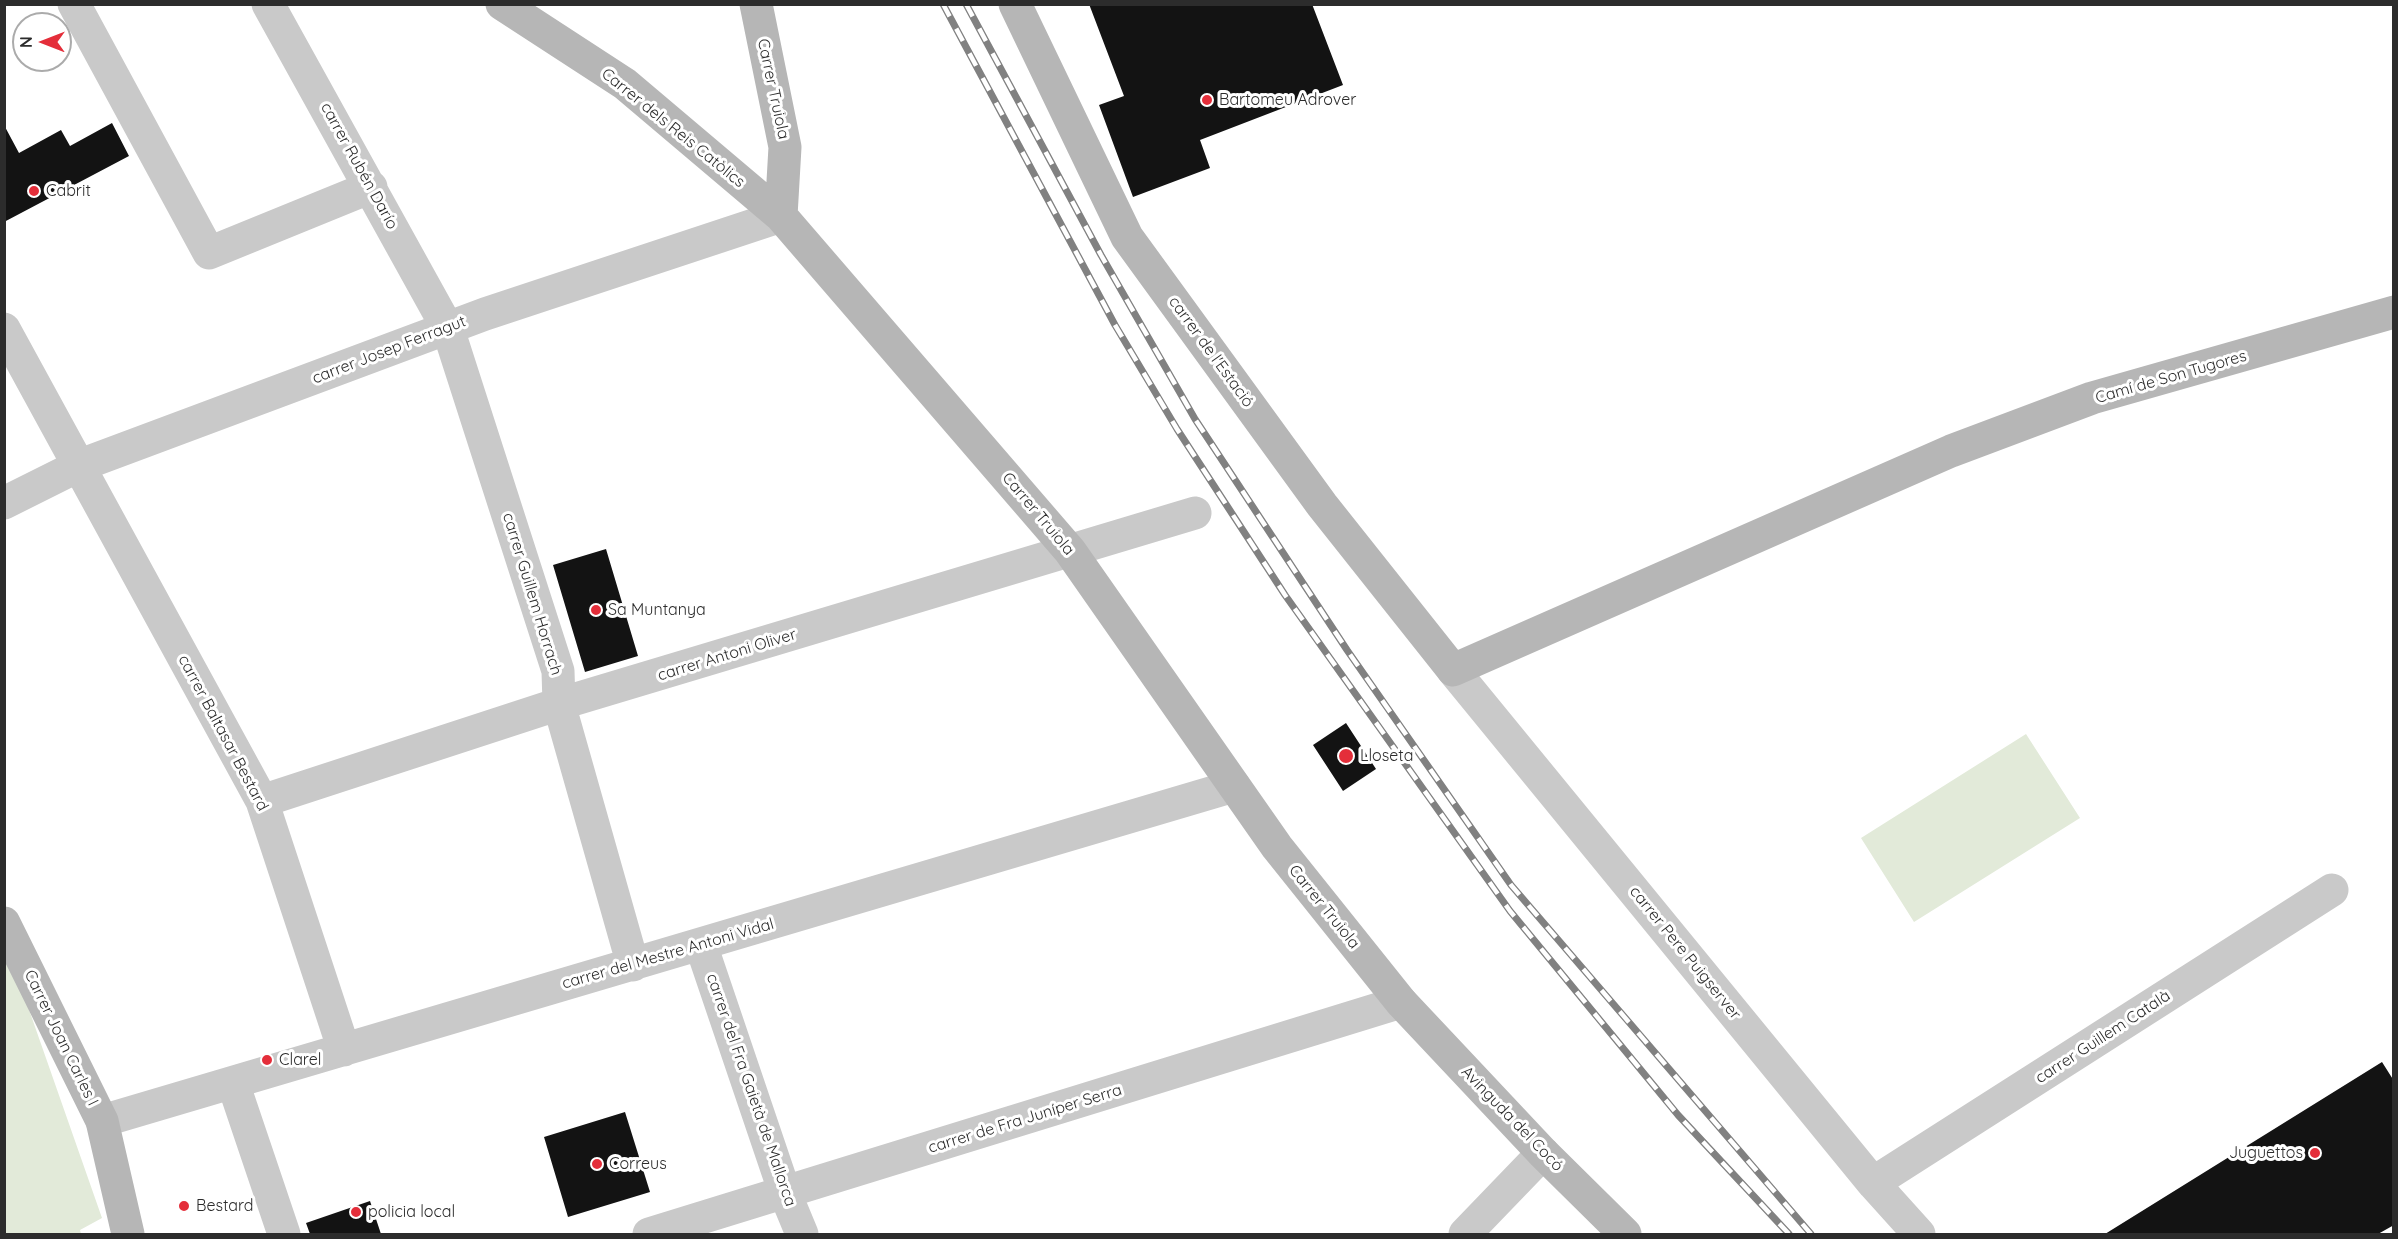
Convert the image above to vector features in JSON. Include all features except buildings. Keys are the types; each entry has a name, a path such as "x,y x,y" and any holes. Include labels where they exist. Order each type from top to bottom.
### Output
{"street":[{"path":"74,4 209,253 371,187"},
{"name":"carrer Rubén Darío","path":"268,4 448,329"},
{"name":"Carrer dels Reis Catòlics","path":"502,4 625,84 781,216"},
{"name":"Carrer Truiola","path":"756,4 785,147 781,216 1070,551 1276,848 1401,1002"},
{"name":"carrer de l'Estació","path":"1015,4 1127,237 1322,505 1453,670"},
{"name":"carrer Josep Ferragut","path":"4,503 78,466 484,314 781,216"},
{"name":"Camí de Son Tugores","path":"1453,670 1951,451 2092,398 2394,312"},
{"name":"carrer Baltasar Bestard","path":"4,329 262,801 345,1050"},
{"name":"carrer Guillem Horrach","path":"448,329 558,671 559,704 633,965"},
{"name":"carrer Antoni Oliver","path":"262,801 559,704 1195,513"},
{"name":"carrer Pere Puigserver","path":"1453,670 1918,1234"},
{"name":"carrer del Mestre Antoni Vidal","path":"102,1121 1234,786"},
{"name":"carrer Guillem Català","path":"1874,1183 2332,890"},
{"name":"Carrer Joan Carles I","path":"4,923 102,1121 128,1234"},
{"name":"carrer del Fra Gaietà de Mallorca","path":"701,945 785,1193 802,1234"},
{"name":"Avinguda del Cocó","path":"1401,1002 1543,1153 1625,1234"},
{"name":"carrer de Fra Juníper Serra","path":"649,1234 1401,1002"},
{"path":"233,1083 284,1234"},
{"path":"1465,1234 1543,1153"}],"green space":[{"path":"2026,734 2080,818 1914,922 1861,838"},
{"path":"4,948 13,964 102,1218 80,1230 81,1234 5,1234"}],"railway":[{"path":"943,4 1115,325 1177,429 1285,595 1510,911 1678,1115 1789,1234"},
{"path":"966,4 1101,255 1195,419 1347,650 1511,885 1811,1234"}],"place":[{"name":"Bartomeu Adrover","path":"1207,100"},
{"name":"Cabrit","path":"34,191"},
{"name":"Sa Muntanya","path":"596,610"},
{"name":"Lloseta","path":"1346,756"},
{"name":"Clarel","path":"267,1060"},
{"name":"Juguettos","path":"2315,1153"},
{"name":"Correus","path":"597,1164"},
{"name":"Bestard","path":"184,1206"},
{"name":"policia local","path":"356,1212"}]}
